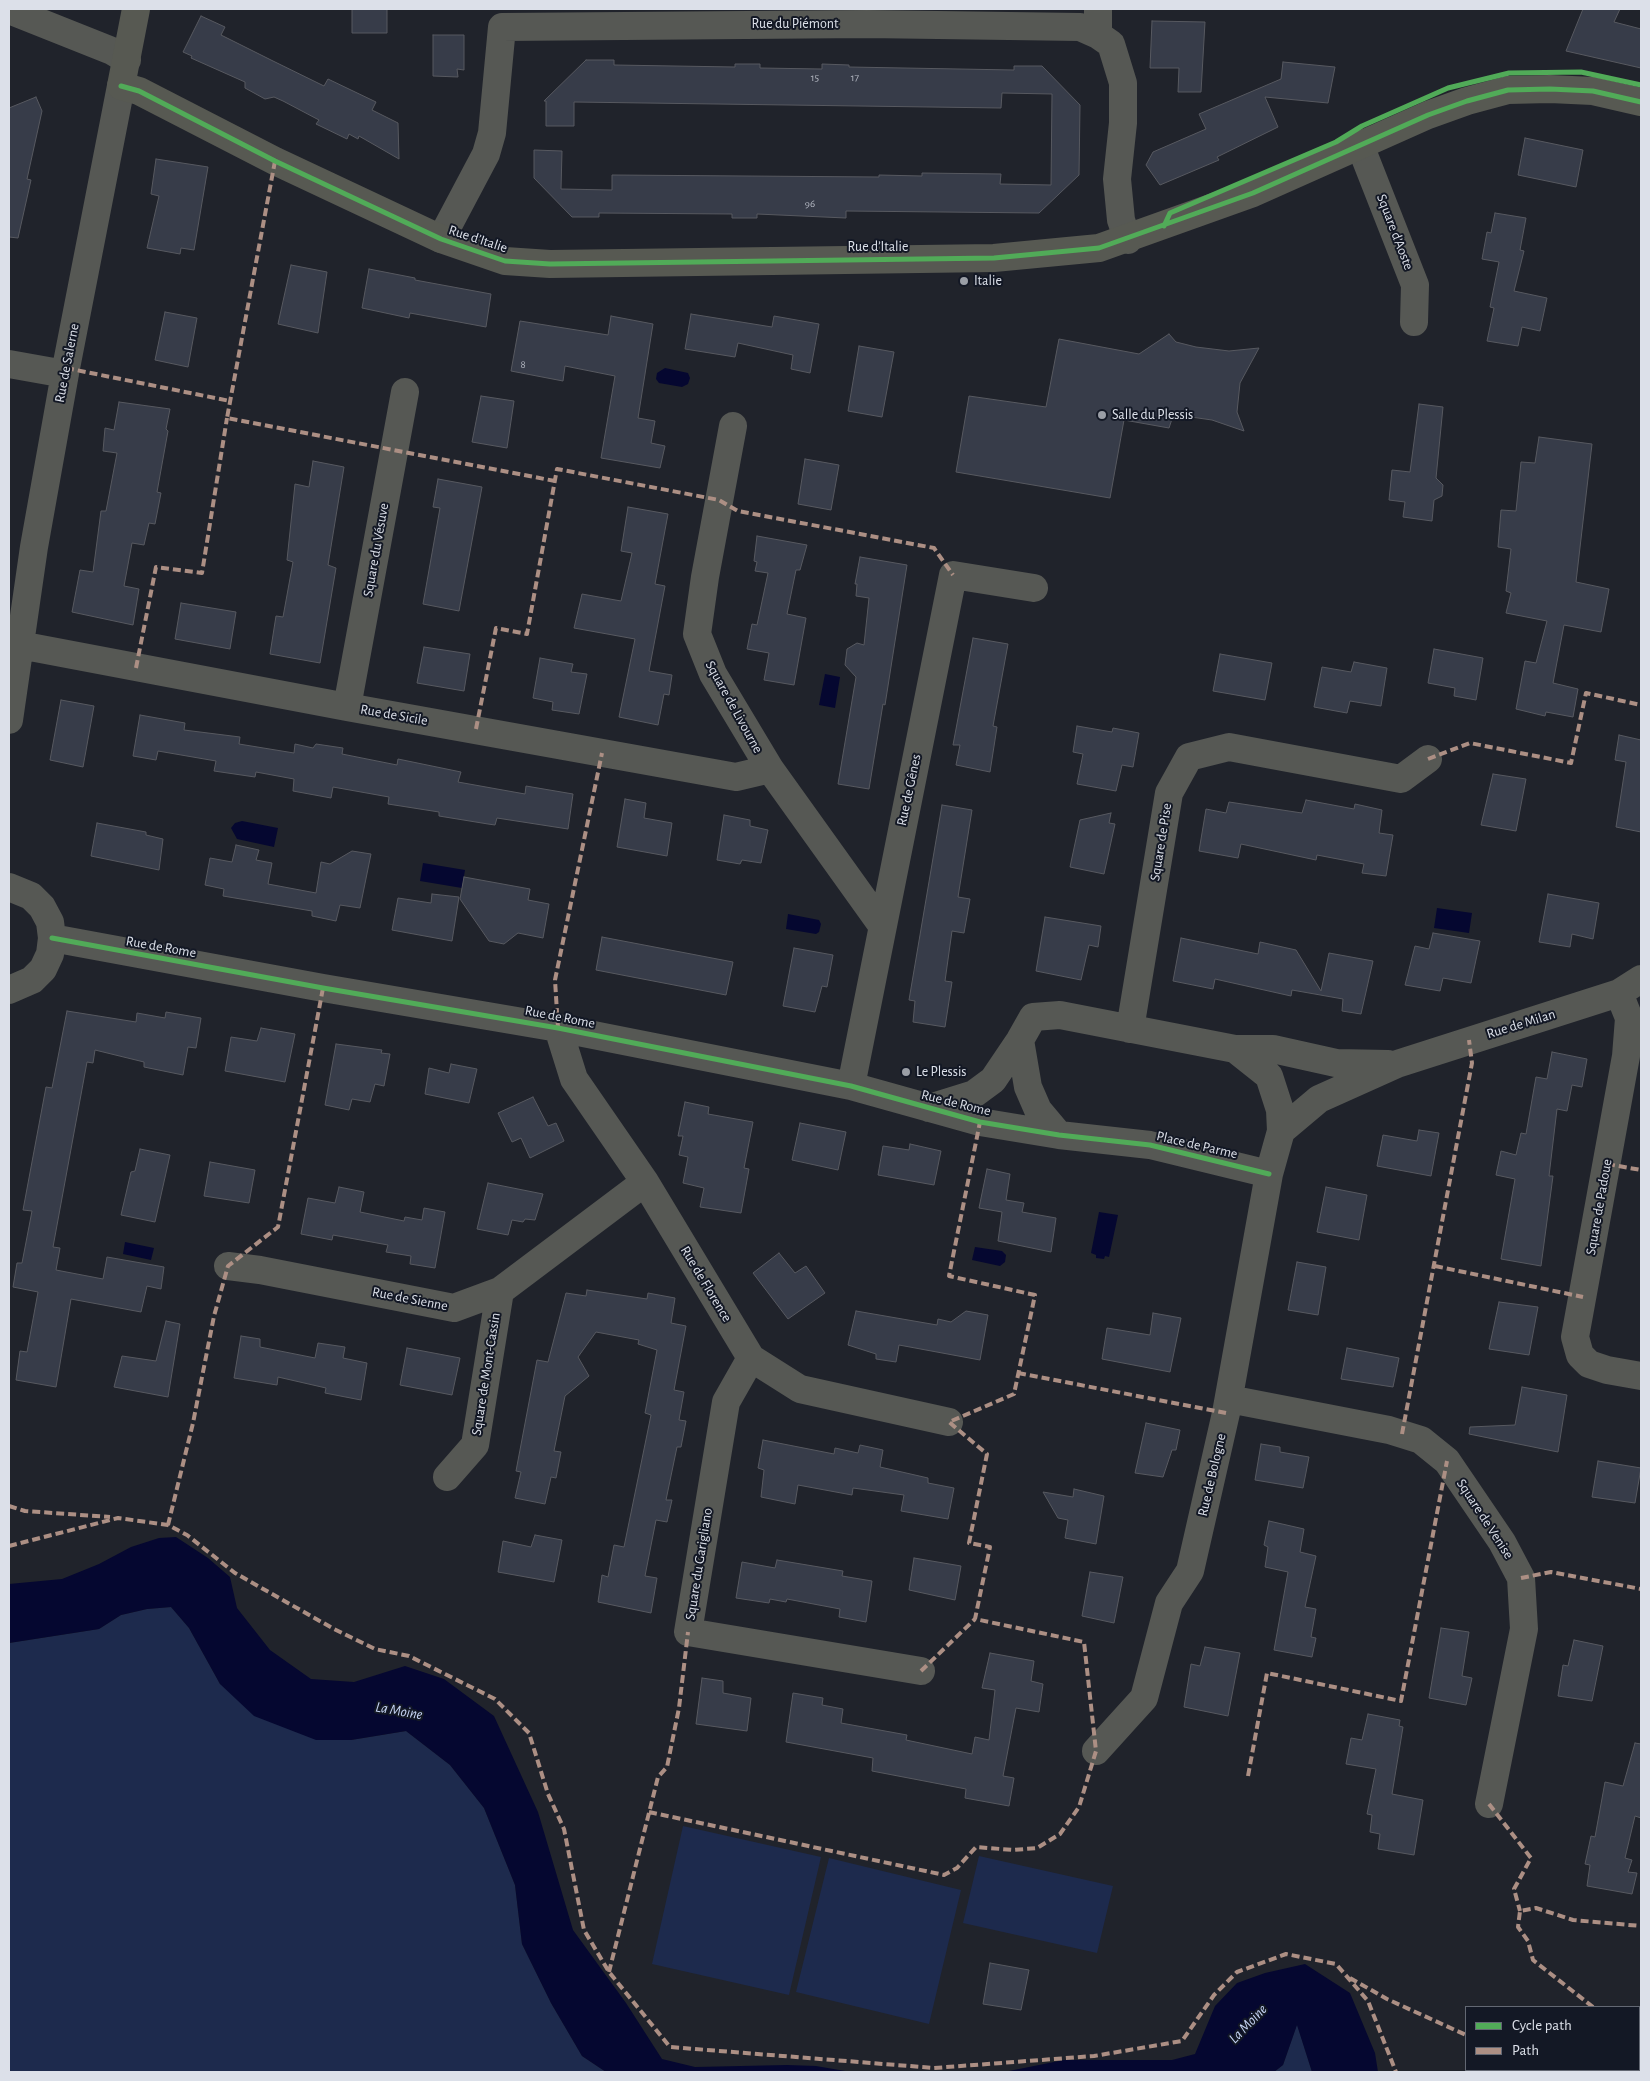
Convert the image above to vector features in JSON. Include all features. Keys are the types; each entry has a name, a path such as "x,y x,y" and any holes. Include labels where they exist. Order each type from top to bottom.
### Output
{"street":[{"name":"Rue de Salerne","path":"9,720 14,644 136,9"},
{"path":"9,10 112,51 124,73"},
{"name":"Rue du Piémont","path":"441,239 486,154 492,132 497,18 867,16 1080,27 1098,22 1110,44 1123,83 1124,123 1117,179 1121,220 1128,240"},
{"name":"Rue d’Italie","path":"124,73 139,91 275,161 441,239 505,261 550,264 994,258 1091,249 1128,240 1253,193 1436,112 1508,90 1593,91 1641,102"},
{"name":"Square d’Aoste","path":"1360,145 1415,285 1414,322"},
{"path":"9,364 65,374"},
{"name":"Square du Vésuve","path":"347,708 405,392"},
{"name":"Square de Livourne","path":"733,426 707,567 697,634 713,674 770,769 881,924"},
{"name":"Rue de Gênes","path":"851,1086 881,924 953,574 1034,588"},
{"name":"Rue de Sicile","path":"14,644 347,708 736,777 770,769"},
{"name":"Square de Pise","path":"1130,1029 1169,793 1190,758 1229,748 1402,779 1428,759"},
{"path":"9,887 31,896 42,907 50,922 52,938 50,954 43,968 32,980 9,990"},
{"name":"Rue de Rome","path":"52,938 323,988 558,1028 851,1086 980,1122 1059,1135"},
{"name":"Rue de Milan","path":"1281,1131 1319,1098 1397,1064 1619,993 1641,979"},
{"name":"Square de Padoue","path":"1619,993 1629,1018 1626,1056 1575,1337 1580,1355 1589,1364 1607,1370 1641,1376"},
{"path":"929,1108 974,1094 993,1080 1033,1018 1060,1015 1235,1049 1270,1076 1280,1110 1281,1131 1270,1174"},
{"name":"Rue de Florence","path":"558,1028 574,1079 645,1182 751,1358 800,1389 949,1422"},
{"path":"1020,1040 1028,1087 1038,1110 1059,1135"},
{"name":"Rue de Milan","path":"1235,1049 1273,1050 1336,1063 1397,1064"},
{"name":"Place de Parme","path":"1059,1135 1150,1145 1270,1174"},
{"name":"Rue de Bologne","path":"1096,1751 1144,1698 1169,1603 1190,1571 1229,1399 1270,1174"},
{"name":"Rue de Sienne","path":"228,1266 260,1270 454,1308 500,1291 645,1182"},
{"name":"Square de Mont-Cassin","path":"447,1477 475,1445 500,1291"},
{"name":"Square du Garigliano","path":"751,1358 726,1402 688,1632 921,1672"},
{"name":"Square de Venise","path":"1229,1399 1389,1430 1420,1440 1447,1461 1502,1542 1521,1578 1524,1629 1489,1804"}],"shaded area":[{"path":"171,1607 189,1628 220,1684 351,1740 406,1731 450,1765 484,1808 515,1885 522,1944 551,2003 582,2056 606,2072 9,2072 9,1643 99,1629 121,1615 147,1609"},
{"path":"683,1826 821,1857 789,1995 652,1964"},
{"path":"979,1856 1113,1886 1097,1953 963,1923"},
{"path":"829,1858 961,1890 929,2024 796,1992"},
{"path":"1297,2024 1312,2072 1274,2072 1283,2065"}],"water":[{"path":"665,368 688,373 690,378 688,384 682,387 659,383 656,379 657,373"},
{"path":"825,674 840,677 835,708 819,705"},
{"path":"242,821 278,828 274,847 237,839 231,828 235,823"},
{"path":"423,863 465,870 462,888 420,881"},
{"path":"1437,908 1472,913 1469,933 1434,928"},
{"path":"788,914 819,920 821,924 819,932 816,934 786,929"},
{"path":"1099,1212 1118,1215 1109,1257 1105,1256 1104,1259 1096,1258 1096,1255 1091,1253"},
{"path":"125,1242 154,1248 151,1260 123,1254"},
{"path":"975,1247 1002,1251 1006,1255 1005,1262 1000,1266 972,1260"},
{"name":"La Moine","path":"176,1537 208,1558 230,1577 237,1608 270,1650 311,1679 354,1682 405,1666 444,1679 494,1716 538,1812 573,1930 626,2003 662,2059 695,2067 787,2065 816,2066 851,2072 606,2072 582,2056 551,2003 522,1944 515,1885 484,1808 450,1765 406,1731 351,1740 316,1740 254,1716 220,1684 189,1628 171,1607 147,1609 121,1615 99,1629 9,1643 9,1584 62,1579 99,1564 131,1547 159,1538"},
{"name":"La Moine","path":"1305,1964 1350,1993 1375,2053 1378,2072 1312,2072 1297,2025 1283,2065 1274,2072 1004,2072 1064,2060 1172,2060 1195,2054 1215,2006 1237,1983 1265,1973"}],"building":[{"path":"352,9 387,9 387,33 352,33"},
{"path":"1583,9 1620,9 1614,22 1641,29 1641,68 1566,51"},
{"path":"201,16 225,27 221,35 273,61 324,86 328,79 376,102 372,110 398,123 399,159 359,136 358,139 349,134 347,139 316,124 319,120 274,97 265,99 245,88 245,82 191,58 192,56 183,52"},
{"path":"1152,21 1205,22 1201,92 1178,92 1179,68 1150,68"},
{"path":"433,35 464,35 464,70 457,69 458,77 433,76"},
{"path":"586,60 614,60 614,65 735,67 735,64 760,64 760,68 822,69 822,64 849,65 849,67 1014,70 1014,66 1042,66 1080,105 1079,175 1039,213 846,211 846,218 757,214 757,218 732,218 732,214 599,213 599,217 572,217 534,178 534,150 562,151 561,189 612,190 612,175 879,177 879,175 922,176 922,173 1001,174 1000,184 1051,185 1052,94 1002,93 1001,108 574,102 574,126 546,126 546,101 544,101"},
{"path":"1283,62 1335,67 1328,103 1265,97 1278,127 1217,157 1219,160 1160,185 1146,165 1153,152 1206,129 1199,114 1281,79"},
{"path":"36,97 42,111 27,179 31,180 18,238 9,237 9,108"},
{"path":"1525,138 1583,150 1576,187 1518,175"},
{"path":"156,159 208,167 194,250 181,248 180,254 147,248 159,196 151,194"},
{"path":"1495,213 1526,218 1520,250 1524,251 1514,291 1547,298 1540,331 1522,327 1518,346 1487,341 1494,308 1490,307 1499,262 1482,259 1487,232 1491,233"},
{"path":"291,265 327,272 318,333 278,324"},
{"path":"369,269 415,278 415,280 491,294 486,327 410,313 409,318 362,308"},
{"path":"165,312 197,318 188,367 155,360"},
{"path":"691,314 772,327 774,316 819,324 810,373 791,369 793,355 738,343 735,357 685,349"},
{"path":"611,316 653,324 638,418 655,421 651,443 665,446 660,468 601,458 615,376 565,366 563,381 511,371 520,321 608,335"},
{"name":"Salle du Plessis","path":"1169,334 1176,342 1196,347 1229,351 1259,348 1240,383 1237,412 1244,431 1212,420 1191,417 1172,419 1169,428 1124,420 1110,498 956,472 969,396 1046,407 1059,339 1139,354"},
{"path":"859,346 894,352 882,417 848,411"},
{"path":"481,396 514,401 507,448 472,442"},
{"path":"119,402 170,409 157,492 161,493 155,524 149,523 144,545 132,543 124,586 139,589 133,625 72,612 80,570 93,572 101,511 106,511 117,453 103,451 105,428 114,430"},
{"path":"1419,404 1443,407 1436,478 1443,485 1442,496 1434,500 1432,521 1403,517 1405,502 1389,500 1392,470 1410,472"},
{"path":"1539,437 1592,444 1576,582 1609,589 1601,632 1564,625 1553,683 1578,689 1573,717 1546,712 1545,716 1516,709 1525,661 1536,663 1547,621 1506,613 1511,593 1506,591 1511,549 1498,547 1501,510 1516,511 1521,462 1535,463"},
{"path":"805,459 839,465 831,510 798,504"},
{"path":"313,461 344,467 328,565 336,568 320,663 270,654 276,616 283,617 293,562 287,560 295,484 309,487"},
{"path":"438,479 482,487 459,611 423,604 440,508 433,507"},
{"path":"628,507 668,514 655,584 665,586 649,671 672,675 669,695 664,694 658,725 619,717 635,639 574,628 582,594 621,601 632,553 621,551"},
{"path":"757,536 807,545 800,570 796,570 787,614 806,618 794,685 764,680 769,653 747,649 752,624 757,625 768,573 755,571 757,562 754,561"},
{"path":"860,557 907,565 885,705 883,704 869,789 838,784 856,677 845,665 847,649 857,643 864,645 869,598 856,596 857,584 855,584"},
{"path":"181,603 236,612 230,649 175,639"},
{"path":"973,638 1008,644 993,726 997,727 990,772 956,765 960,745 953,745"},
{"path":"424,647 470,654 464,691 417,683"},
{"path":"1434,649 1483,658 1476,700 1454,696 1455,688 1428,683"},
{"path":"1220,654 1272,663 1265,700 1213,691"},
{"path":"540,658 573,664 571,672 587,674 579,714 552,710 553,702 533,698"},
{"path":"1354,662 1387,668 1381,706 1350,701 1347,713 1314,707 1322,667 1351,672"},
{"path":"61,700 94,706 83,767 50,760"},
{"path":"140,715 185,723 184,730 240,737 239,744 294,753 295,744 313,748 316,744 343,748 342,754 397,765 398,759 461,772 458,782 525,794 526,786 573,794 568,829 497,818 495,825 439,816 439,812 388,804 389,797 333,787 331,798 293,791 294,779 256,772 255,777 214,771 216,761 158,751 156,760 133,756"},
{"path":"1077,726 1112,732 1113,728 1139,733 1133,767 1122,765 1116,791 1077,784 1083,754 1073,752"},
{"path":"1619,735 1641,740 1641,832 1616,827 1626,762 1615,760"},
{"path":"1493,774 1526,779 1516,831 1481,825"},
{"path":"625,799 646,803 644,818 672,823 667,856 617,847"},
{"path":"1306,800 1354,809 1355,804 1382,810 1379,833 1393,835 1386,876 1362,873 1364,864 1317,855 1316,860 1241,844 1238,858 1199,851 1206,809 1226,813 1229,802 1302,813"},
{"path":"942,805 972,810 958,897 970,899 964,933 952,931 945,981 952,982 945,1027 913,1022 915,1001 909,1000"},
{"path":"1111,813 1109,823 1115,824 1104,874 1070,867 1080,820"},
{"path":"724,815 750,820 750,826 768,830 761,863 742,860 740,864 717,860"},
{"path":"97,823 146,832 146,835 163,839 159,870 91,856"},
{"path":"236,845 259,850 256,860 272,863 268,884 316,893 321,862 330,864 352,851 371,854 360,908 340,905 336,921 312,916 312,911 223,896 224,889 205,885 210,858 232,862"},
{"path":"464,877 530,889 528,900 549,904 543,938 518,933 504,944 489,941 460,899"},
{"path":"432,894 459,897 452,941 392,930 398,898 431,903"},
{"path":"1548,894 1599,903 1593,939 1572,934 1570,947 1539,942"},
{"path":"1045,917 1101,926 1098,947 1089,945 1081,980 1036,971"},
{"path":"1433,933 1480,941 1471,983 1443,978 1440,991 1405,985 1415,946 1429,949"},
{"path":"602,937 733,962 726,995 596,970"},
{"path":"1181,938 1258,954 1260,942 1296,950 1321,991 1329,953 1373,961 1361,1014 1342,1011 1343,999 1292,990 1291,996 1215,979 1213,989 1173,981"},
{"path":"794,948 833,955 827,987 822,986 815,1012 783,1006"},
{"path":"67,1011 136,1022 137,1013 165,1018 166,1012 201,1018 196,1048 188,1047 183,1075 144,1067 144,1062 95,1050 93,1063 87,1062 53,1247 60,1248 56,1270 103,1279 107,1257 164,1267 161,1289 147,1286 141,1312 71,1299 56,1387 16,1380 20,1351 27,1352 38,1292 13,1287 17,1263 22,1263 32,1211 23,1210 46,1087 52,1088"},
{"path":"261,1028 295,1034 285,1082 225,1071 231,1037 257,1041"},
{"path":"336,1044 382,1050 381,1053 390,1054 384,1086 375,1084 370,1102 352,1099 349,1110 325,1105"},
{"path":"1552,1052 1587,1059 1582,1087 1572,1085 1567,1111 1557,1109 1549,1176 1553,1176 1541,1266 1501,1259 1515,1179 1496,1175 1501,1151 1516,1155 1521,1133 1526,1134 1536,1077 1547,1079"},
{"path":"451,1064 477,1069 469,1103 425,1094 429,1068 449,1073"},
{"path":"533,1097 548,1126 556,1123 564,1141 530,1158 521,1138 512,1142 498,1113"},
{"path":"685,1102 709,1107 708,1114 753,1122 744,1168 749,1169 741,1213 700,1207 704,1188 683,1183 688,1157 679,1155 683,1136 678,1136"},
{"path":"800,1123 846,1132 838,1170 792,1160"},
{"path":"1419,1130 1439,1133 1431,1176 1377,1166 1383,1135 1417,1141"},
{"path":"910,1144 941,1151 934,1185 878,1175 883,1146 909,1150"},
{"path":"140,1149 170,1155 155,1222 121,1215 131,1172 135,1171"},
{"path":"210,1162 255,1170 249,1203 204,1196"},
{"path":"987,1169 1010,1174 1006,1200 1024,1203 1022,1212 1056,1218 1051,1252 998,1241 1002,1212 979,1208"},
{"path":"488,1183 543,1194 535,1220 525,1219 523,1222 512,1220 508,1235 477,1229"},
{"path":"339,1187 364,1192 360,1212 404,1221 405,1217 422,1220 424,1208 445,1212 435,1268 410,1264 411,1256 386,1252 388,1245 333,1235 332,1240 301,1234 308,1198 335,1203"},
{"path":"1326,1187 1367,1195 1359,1240 1317,1232"},
{"path":"779,1253 795,1273 806,1266 825,1293 788,1319 753,1273"},
{"path":"1297,1262 1326,1267 1318,1315 1288,1310"},
{"path":"587,1290 647,1299 648,1293 675,1298 671,1323 686,1326 674,1390 684,1392 679,1420 686,1421 681,1447 677,1447 666,1500 672,1500 667,1522 656,1520 645,1576 657,1578 651,1613 598,1602 602,1575 608,1577 614,1545 624,1547 651,1415 645,1413 657,1350 638,1344 639,1340 596,1332 578,1357 589,1376 565,1396 554,1451 561,1452 556,1478 551,1477 545,1504 515,1498 521,1472 516,1471 537,1360 548,1362 566,1293 586,1296"},
{"path":"1499,1302 1538,1307 1529,1355 1489,1349"},
{"path":"856,1311 937,1325 938,1319 951,1322 966,1311 988,1315 980,1360 899,1345 896,1362 876,1359 876,1354 848,1345"},
{"path":"1153,1313 1181,1318 1170,1372 1102,1359 1107,1328 1150,1335"},
{"path":"166,1321 180,1324 168,1397 114,1387 122,1356 156,1361"},
{"path":"241,1336 260,1339 260,1347 315,1358 318,1343 345,1347 343,1358 367,1363 361,1400 325,1393 326,1388 278,1377 277,1385 234,1378"},
{"path":"407,1348 460,1358 452,1395 400,1385"},
{"path":"1347,1348 1399,1358 1393,1387 1341,1379"},
{"path":"1522,1387 1567,1395 1558,1452 1469,1434 1470,1427 1515,1425"},
{"path":"1146,1423 1180,1430 1176,1450 1172,1450 1163,1477 1135,1473"},
{"path":"763,1440 834,1454 835,1448 858,1453 860,1445 883,1450 880,1467 928,1478 928,1483 954,1488 948,1519 901,1511 904,1495 853,1488 852,1495 798,1485 795,1504 761,1497 764,1470 758,1468"},
{"path":"1261,1444 1280,1447 1280,1452 1309,1457 1303,1488 1255,1480"},
{"path":"1598,1461 1641,1468 1635,1503 1592,1497"},
{"path":"1074,1489 1104,1496 1096,1544 1065,1538 1068,1520 1058,1518 1043,1492 1073,1497"},
{"path":"1269,1521 1304,1529 1300,1552 1316,1556 1305,1607 1316,1609 1311,1637 1316,1638 1312,1657 1274,1650 1288,1572 1265,1567 1268,1547 1264,1545"},
{"path":"535,1535 562,1540 554,1582 498,1572 503,1541 531,1547"},
{"path":"914,1558 961,1566 955,1600 909,1590"},
{"path":"777,1560 843,1571 842,1576 872,1581 866,1622 839,1617 840,1609 787,1599 786,1602 770,1599 769,1603 736,1598 742,1562 775,1568"},
{"path":"1090,1572 1123,1577 1114,1623 1082,1616"},
{"path":"1441,1628 1469,1632 1462,1676 1472,1678 1466,1705 1429,1698"},
{"path":"1574,1640 1603,1646 1592,1701 1558,1696 1563,1665 1568,1666"},
{"path":"1205,1647 1240,1653 1228,1716 1184,1707 1191,1664 1200,1666"},
{"path":"990,1653 1034,1661 1031,1681 1043,1684 1039,1712 1016,1708 1003,1776 1014,1778 1009,1806 965,1798 966,1789 872,1771 873,1758 786,1742 793,1693 823,1698 822,1705 843,1709 841,1723 907,1735 906,1740 972,1754 975,1737 989,1740 995,1690 982,1688"},
{"path":"702,1678 723,1681 723,1693 751,1698 747,1731 696,1724"},
{"path":"1368,1714 1400,1720 1399,1726 1403,1727 1392,1794 1423,1800 1414,1855 1378,1849 1380,1834 1370,1832 1372,1815 1367,1814 1376,1769 1346,1764 1351,1738 1362,1740"},
{"path":"1635,1743 1641,1744 1641,1818 1635,1816 1625,1858 1632,1860 1628,1872 1637,1873 1632,1894 1587,1886 1590,1865 1585,1864 1591,1836 1595,1837 1605,1782 1623,1786"},
{"path":"990,1963 1029,1970 1021,2010 983,2004"}],"marked path":[{"path":"275,161 227,418 555,481"},
{"path":"66,368 230,401"},
{"path":"136,668 156,567 202,573 227,418"},
{"path":"476,729 496,628 527,634 557,469 719,500 738,511 934,548 953,575"},
{"path":"1428,759 1470,743 1571,763 1586,693 1641,705"},
{"path":"558,1028 555,980 602,753"},
{"path":"168,1525 193,1423 214,1316 228,1266 278,1227 323,988"},
{"path":"1402,1434 1472,1063 1469,1040"},
{"path":"649,1812 944,1875 957,1868 976,1847 1013,1850 1037,1848 1060,1834 1079,1807 1096,1751 1084,1642 975,1619 990,1547 969,1543 987,1454 949,1422 1014,1394 1035,1295 949,1276 980,1122"},
{"path":"1607,1164 1641,1170"},
{"path":"1435,1266 1583,1297"},
{"path":"1018,1373 1226,1413"},
{"path":"1248,1776 1267,1673 1401,1701 1447,1461"},
{"path":"9,1506 25,1511 110,1517"},
{"path":"9,1546 118,1518 168,1525 187,1535 235,1573 334,1629 375,1649 409,1656 495,1699 529,1733 548,1794 564,1829 584,1930 609,1972 670,2047 934,2068 1094,2056 1182,2041 1214,1995 1237,1972 1286,1954 1336,1964 1368,2001 1396,2072"},
{"path":"1521,1578 1551,1572 1641,1589"},
{"path":"921,1671 975,1619"},
{"path":"609,1972 658,1777 667,1767 679,1708 688,1632"},
{"path":"1489,1804 1531,1858 1514,1889 1520,1911"},
{"path":"1592,2006 1533,1960 1528,1941 1518,1927 1520,1911 1536,1908 1573,1920 1641,1926"},
{"path":"1350,1978 1387,1999 1465,2035"}],"cycle path":[{"path":"1164,226 1170,213 1336,142 1362,126 1448,88 1509,73 1581,72 1641,85"},
{"path":"121,86 139,91 275,161 441,239 505,261 550,264 994,258 1099,248 1253,193 1428,115 1467,101 1508,90 1550,89 1593,91 1641,102"},
{"path":"52,938 323,988 558,1028 851,1086 980,1122 1059,1135 1150,1145 1269,1174"}],"place":[{"name":"Italie","path":"964,281"},
{"name":"Salle du Plessis","path":"1102,415"},
{"name":"Le Plessis","path":"906,1072"}]}
